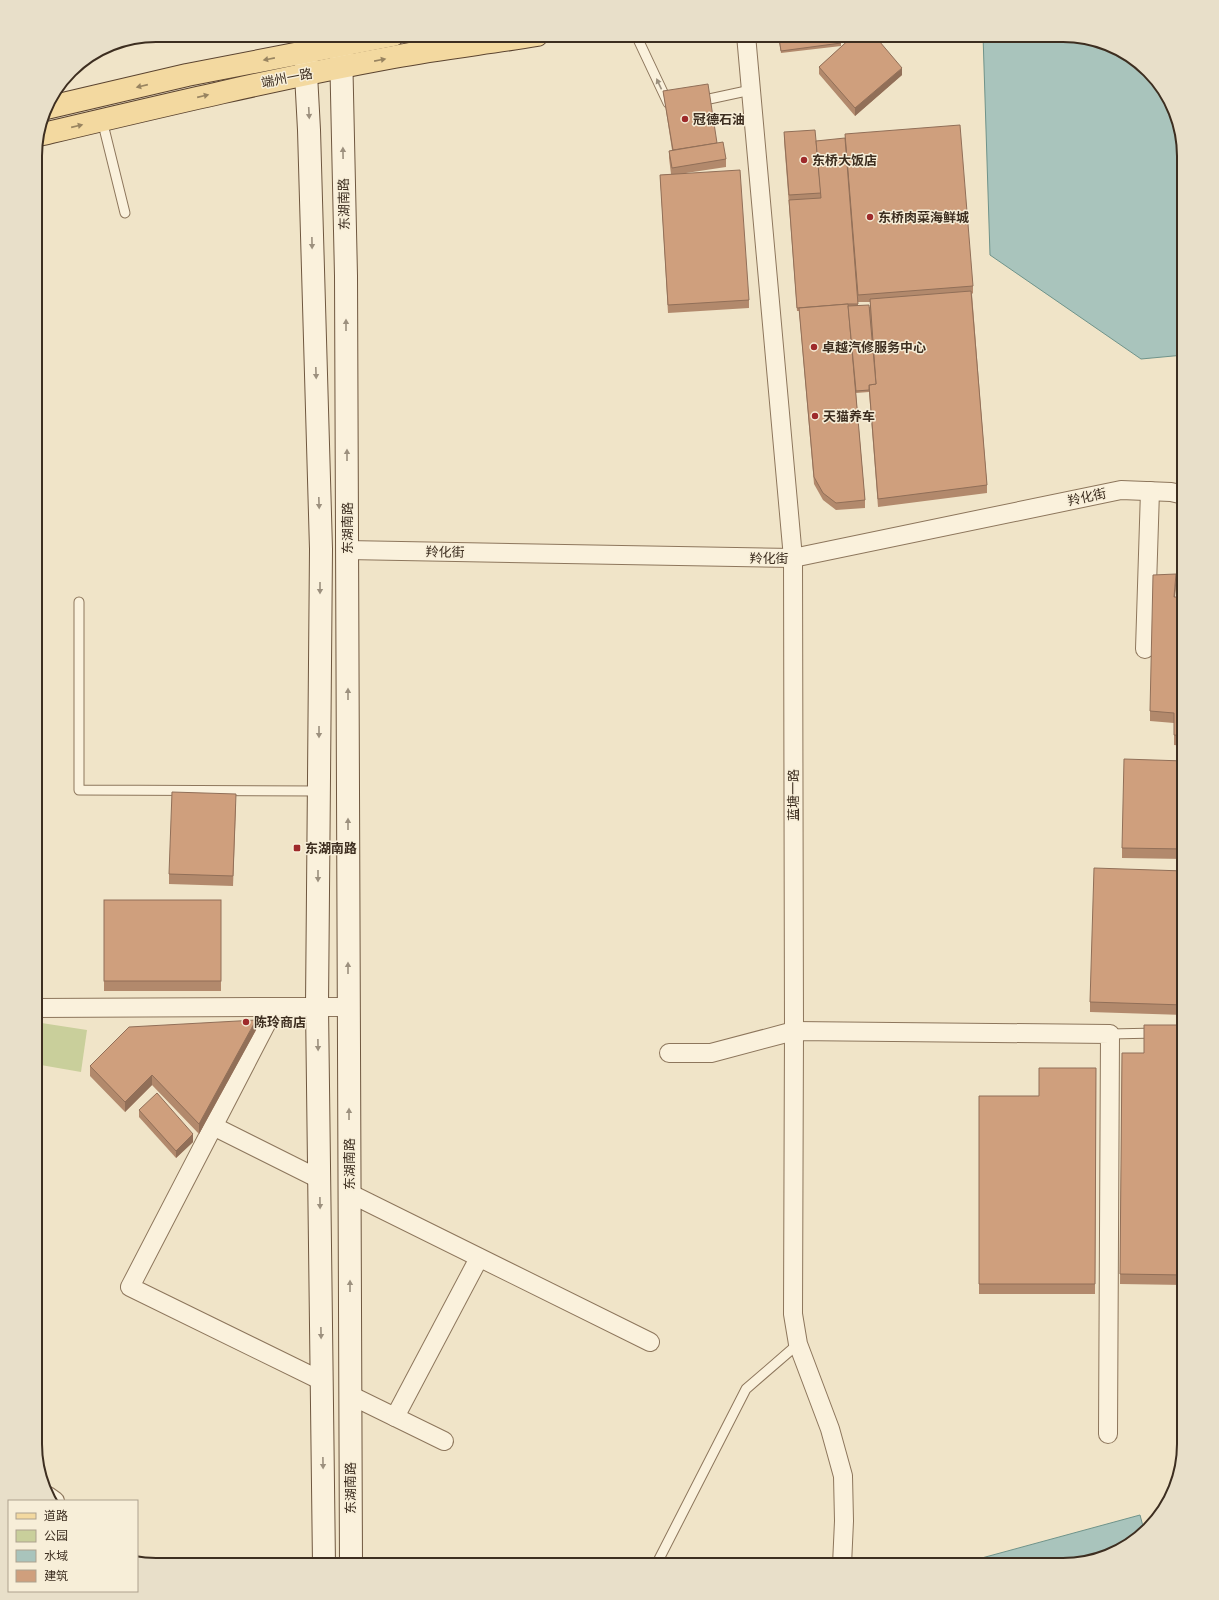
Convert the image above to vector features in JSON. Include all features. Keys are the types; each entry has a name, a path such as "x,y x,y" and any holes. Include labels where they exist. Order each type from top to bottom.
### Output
{"main road":[{"name":"端州一路","path":"53,106 187,75 308,43 319,42"},
{"name":"东湖南路","path":"341,42 346,276 351,1558"},
{"name":"端州一路","path":"44,134 228,90 306,74 395,57 492,42"},
{"name":"东湖南路","path":"308,43 306,74 321,549 317,1006 324,1558"},
{"path":"313,276 346,276"}],"street":[{"name":"蓝塘一路","path":"747,42 793,558 793,1314 798,1344 830,1429 843,1476 844,1521 842,1558"},
{"name":"羚化街","path":"347,550 793,558 1121,490 1177,493"},
{"path":"1145,650 1150,491"},
{"path":"275,1007 130,1288 322,1381"},
{"path":"42,1008 349,1007"},
{"path":"669,1053 711,1053 794,1031 1110,1034 1108,1434"},
{"path":"213,1126 320,1179"},
{"path":"349,1194 650,1342"},
{"path":"395,1417 479,1258"},
{"path":"350,1395 444,1441"}],"lane":[{"path":"639,42 670,108 677,106"},
{"path":"692,103 751,90"},
{"path":"102,120 125,212"},
{"path":"79,602 79,790 319,791"},
{"path":"1110,1034 1169,1032"},
{"path":"660,1558 746,1389 798,1344"}],"green space":[{"path":"42,1023 87,1030 81,1072 42,1065"}],"water":[{"path":"983,42 1071,42 1093,46 1127,61 1149,81 1158,92 1171,119 1176,141 1177,356 1141,359 990,255"},
{"path":"1140,1515 1143,1525 1127,1539 1093,1554 1064,1558 982,1558"}],"building":[{"path":"780,42 841,42 841,43 781,51"},
{"path":"846,42 880,42 902,68 855,108 819,67"},
{"path":"708,84 717,143 673,150 663,91"},
{"path":"960,125 973,286 858,295 845,134"},
{"path":"815,130 821,193 789,195 784,132"},
{"path":"845,138 858,304 797,308 789,200 821,198 816,141"},
{"path":"723,142 726,159 672,168 669,151"},
{"path":"740,170 749,300 668,305 660,175"},
{"path":"971,291 987,485 878,499 869,385 876,384 870,299"},
{"path":"848,304 865,500 836,503 823,493 814,477 799,308"},
{"path":"869,305 876,384 869,385 869,390 856,391 848,306"},
{"path":"1176,574 1174,597 1177,597 1177,735 1174,735 1174,713 1150,711 1153,575"},
{"path":"1124,759 1177,761 1177,849 1122,848"},
{"path":"172,792 236,794 233,876 169,874"},
{"path":"1094,868 1177,871 1177,1005 1090,1002"},
{"path":"104,900 221,900 221,981 104,981"},
{"path":"256,1020 199,1124 152,1075 125,1102 90,1066 129,1027"},
{"path":"1144,1025 1177,1025 1177,1275 1120,1274 1122,1053 1144,1053"},
{"path":"1039,1068 1096,1068 1095,1284 979,1284 979,1096 1039,1096"},
{"path":"157,1093 193,1134 176,1151 139,1110"}],"place":[{"name":"冠德石油","path":"685,119"},
{"name":"东桥大饭店","path":"804,160"},
{"name":"东桥肉菜海鲜城","path":"870,217"},
{"name":"卓越汽修服务中心","path":"814,347"},
{"name":"天猫养车","path":"815,416"},
{"name":"东湖南路","path":"297,848"},
{"name":"陈玲商店","path":"246,1022"}]}
